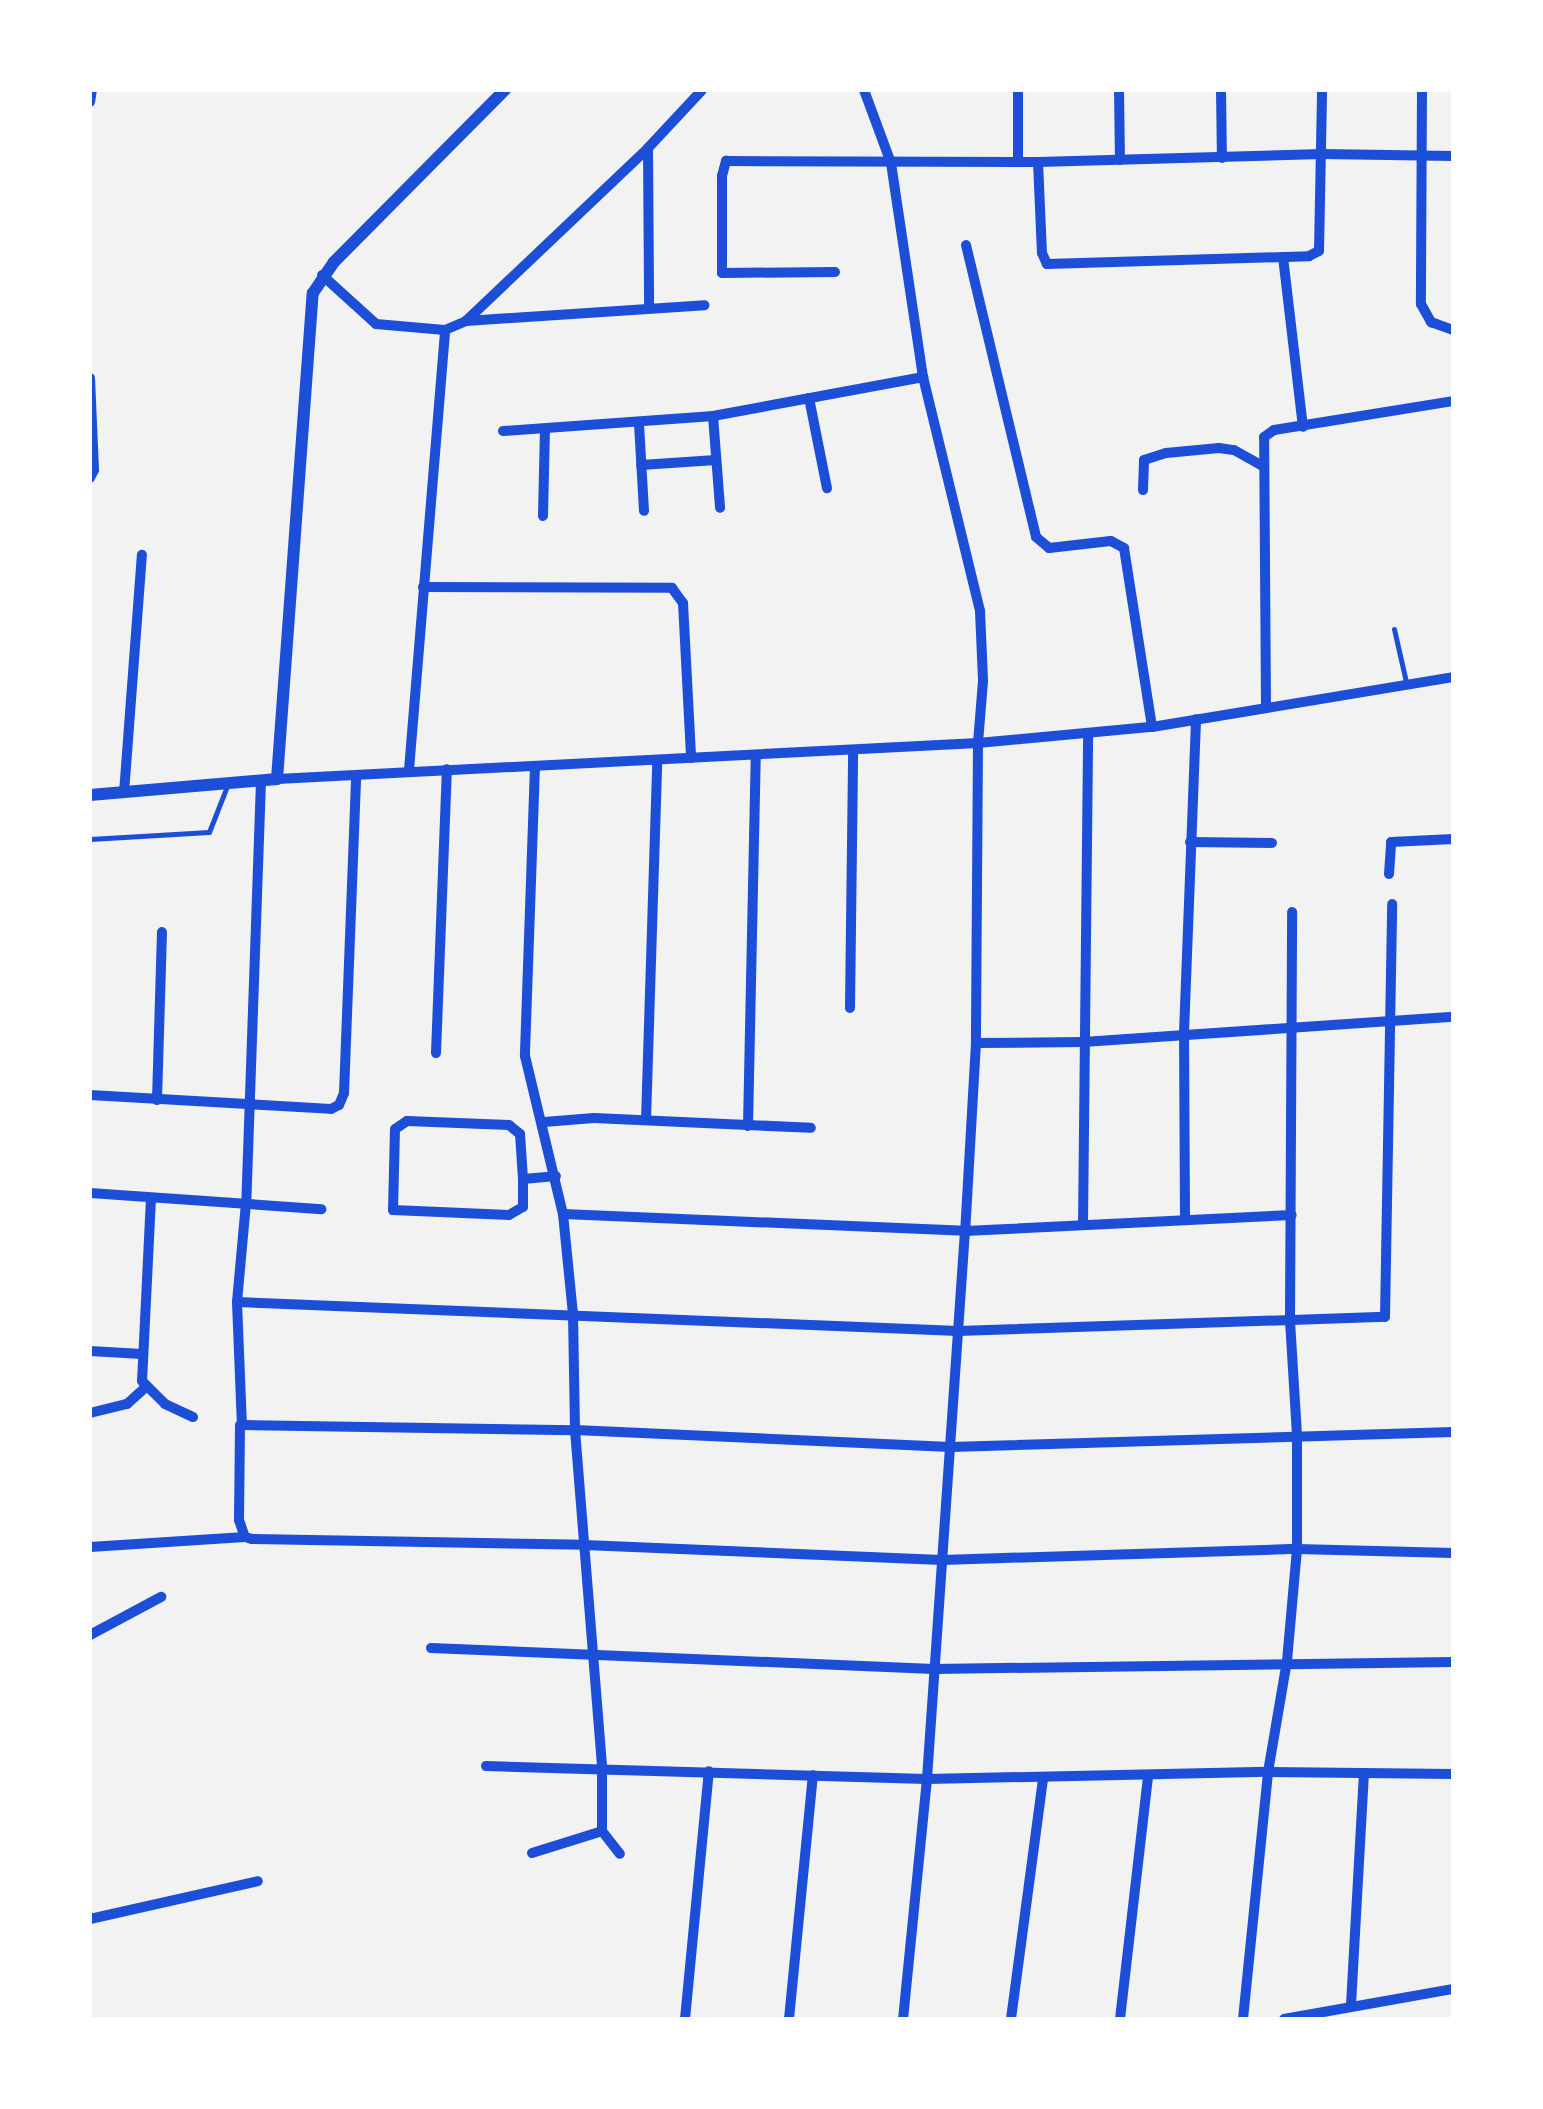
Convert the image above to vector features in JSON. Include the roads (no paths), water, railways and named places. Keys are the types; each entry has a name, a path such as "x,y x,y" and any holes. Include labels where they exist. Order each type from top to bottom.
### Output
{"street":[{"path":"90,102 92,90"},
{"path":"277,779 313,292 322,275 505,90"},
{"path":"466,321 648,148 702,90"},
{"path":"864,90 891,163 923,377 980,611 983,681 978,744 976,1043 965,1231 926,1779 903,2019"},
{"path":"1018,90 1018,162"},
{"path":"1119,90 1120,160"},
{"path":"1221,90 1222,158"},
{"path":"1038,162 1042,253 1047,264 1309,256 1319,251 1322,90"},
{"path":"1422,90 1421,304 1431,322 1453,330"},
{"path":"648,148 650,307"},
{"path":"835,272 722,273 722,176 726,162 1038,162 1322,154 1453,156"},
{"path":"966,245 1036,537 1049,548 1111,541 1124,548 1152,727"},
{"path":"1283,257 1303,426"},
{"path":"322,275 376,324 444,330 466,321 704,305"},
{"path":"409,770 444,330"},
{"path":"503,432 712,416 923,377"},
{"path":"90,378 90,478"},
{"path":"809,398 828,488"},
{"path":"1266,706 1264,438 1274,430 1453,401"},
{"path":"712,416 720,508"},
{"path":"639,424 644,511"},
{"path":"544,516 546,430"},
{"path":"1143,490 1144,460 1166,452 1234,450 1262,465"},
{"path":"641,465 716,460"},
{"path":"124,793 142,555"},
{"path":"422,586 672,588 683,603 690,758"},
{"path":"90,795 409,770 978,744 1152,727 1453,676"},
{"path":"1185,1218 1184,1033 1196,719"},
{"path":"1083,1225 1088,733"},
{"path":"850,1008 853,751"},
{"path":"748,1126 756,755"},
{"path":"646,1120 656,760"},
{"path":"535,766 526,1056 563,1214 573,1314 575,1430 602,1768 602,1831 620,1854"},
{"path":"436,1053 446,769"},
{"path":"90,1095 331,1110 340,1106 344,1093 356,776"},
{"path":"245,1537 239,1520 238,1302 246,1203 261,780"},
{"path":"1389,874 1389,845 1453,838"},
{"path":"1190,842 1272,843"},
{"path":"238,1302 958,1332 1386,1317 1392,904"},
{"path":"1243,2019 1268,1772 1288,1661 1297,1549 1297,1436 1290,1319 1292,912"},
{"path":"157,1100 162,932"},
{"path":"976,1043 1083,1042 1453,1017"},
{"path":"544,1122 646,1120 811,1128"},
{"path":"407,1121 508,1125 520,1134 524,1179 524,1207 509,1215 393,1210 395,1129 407,1121"},
{"path":"524,1179 556,1176"},
{"path":"90,1194 322,1210"},
{"path":"151,1198 142,1354 146,1387 165,1404 193,1417"},
{"path":"563,1214 965,1231 1292,1215"},
{"path":"90,1351 142,1354"},
{"path":"90,1414 127,1404 146,1387"},
{"path":"239,1425 575,1430 952,1447 1453,1432"},
{"path":"90,1547 245,1537 585,1545 942,1560 1297,1549 1453,1553"},
{"path":"90,1636 161,1597"},
{"path":"431,1648 934,1669 1288,1661 1453,1662"},
{"path":"486,1766 1042,1780 1268,1772 1453,1774"},
{"path":"685,2019 709,1770"},
{"path":"1350,2005 1364,1774"},
{"path":"790,2019 813,1775"},
{"path":"1120,2019 1148,1778"},
{"path":"1011,2019 1042,1780"},
{"path":"532,1852 602,1831"},
{"path":"90,1920 258,1881"},
{"path":"1284,2019 1453,1989"}],"lane":[{"path":"1394,629 1406,682"},
{"path":"90,838 209,832 228,783"}]}
